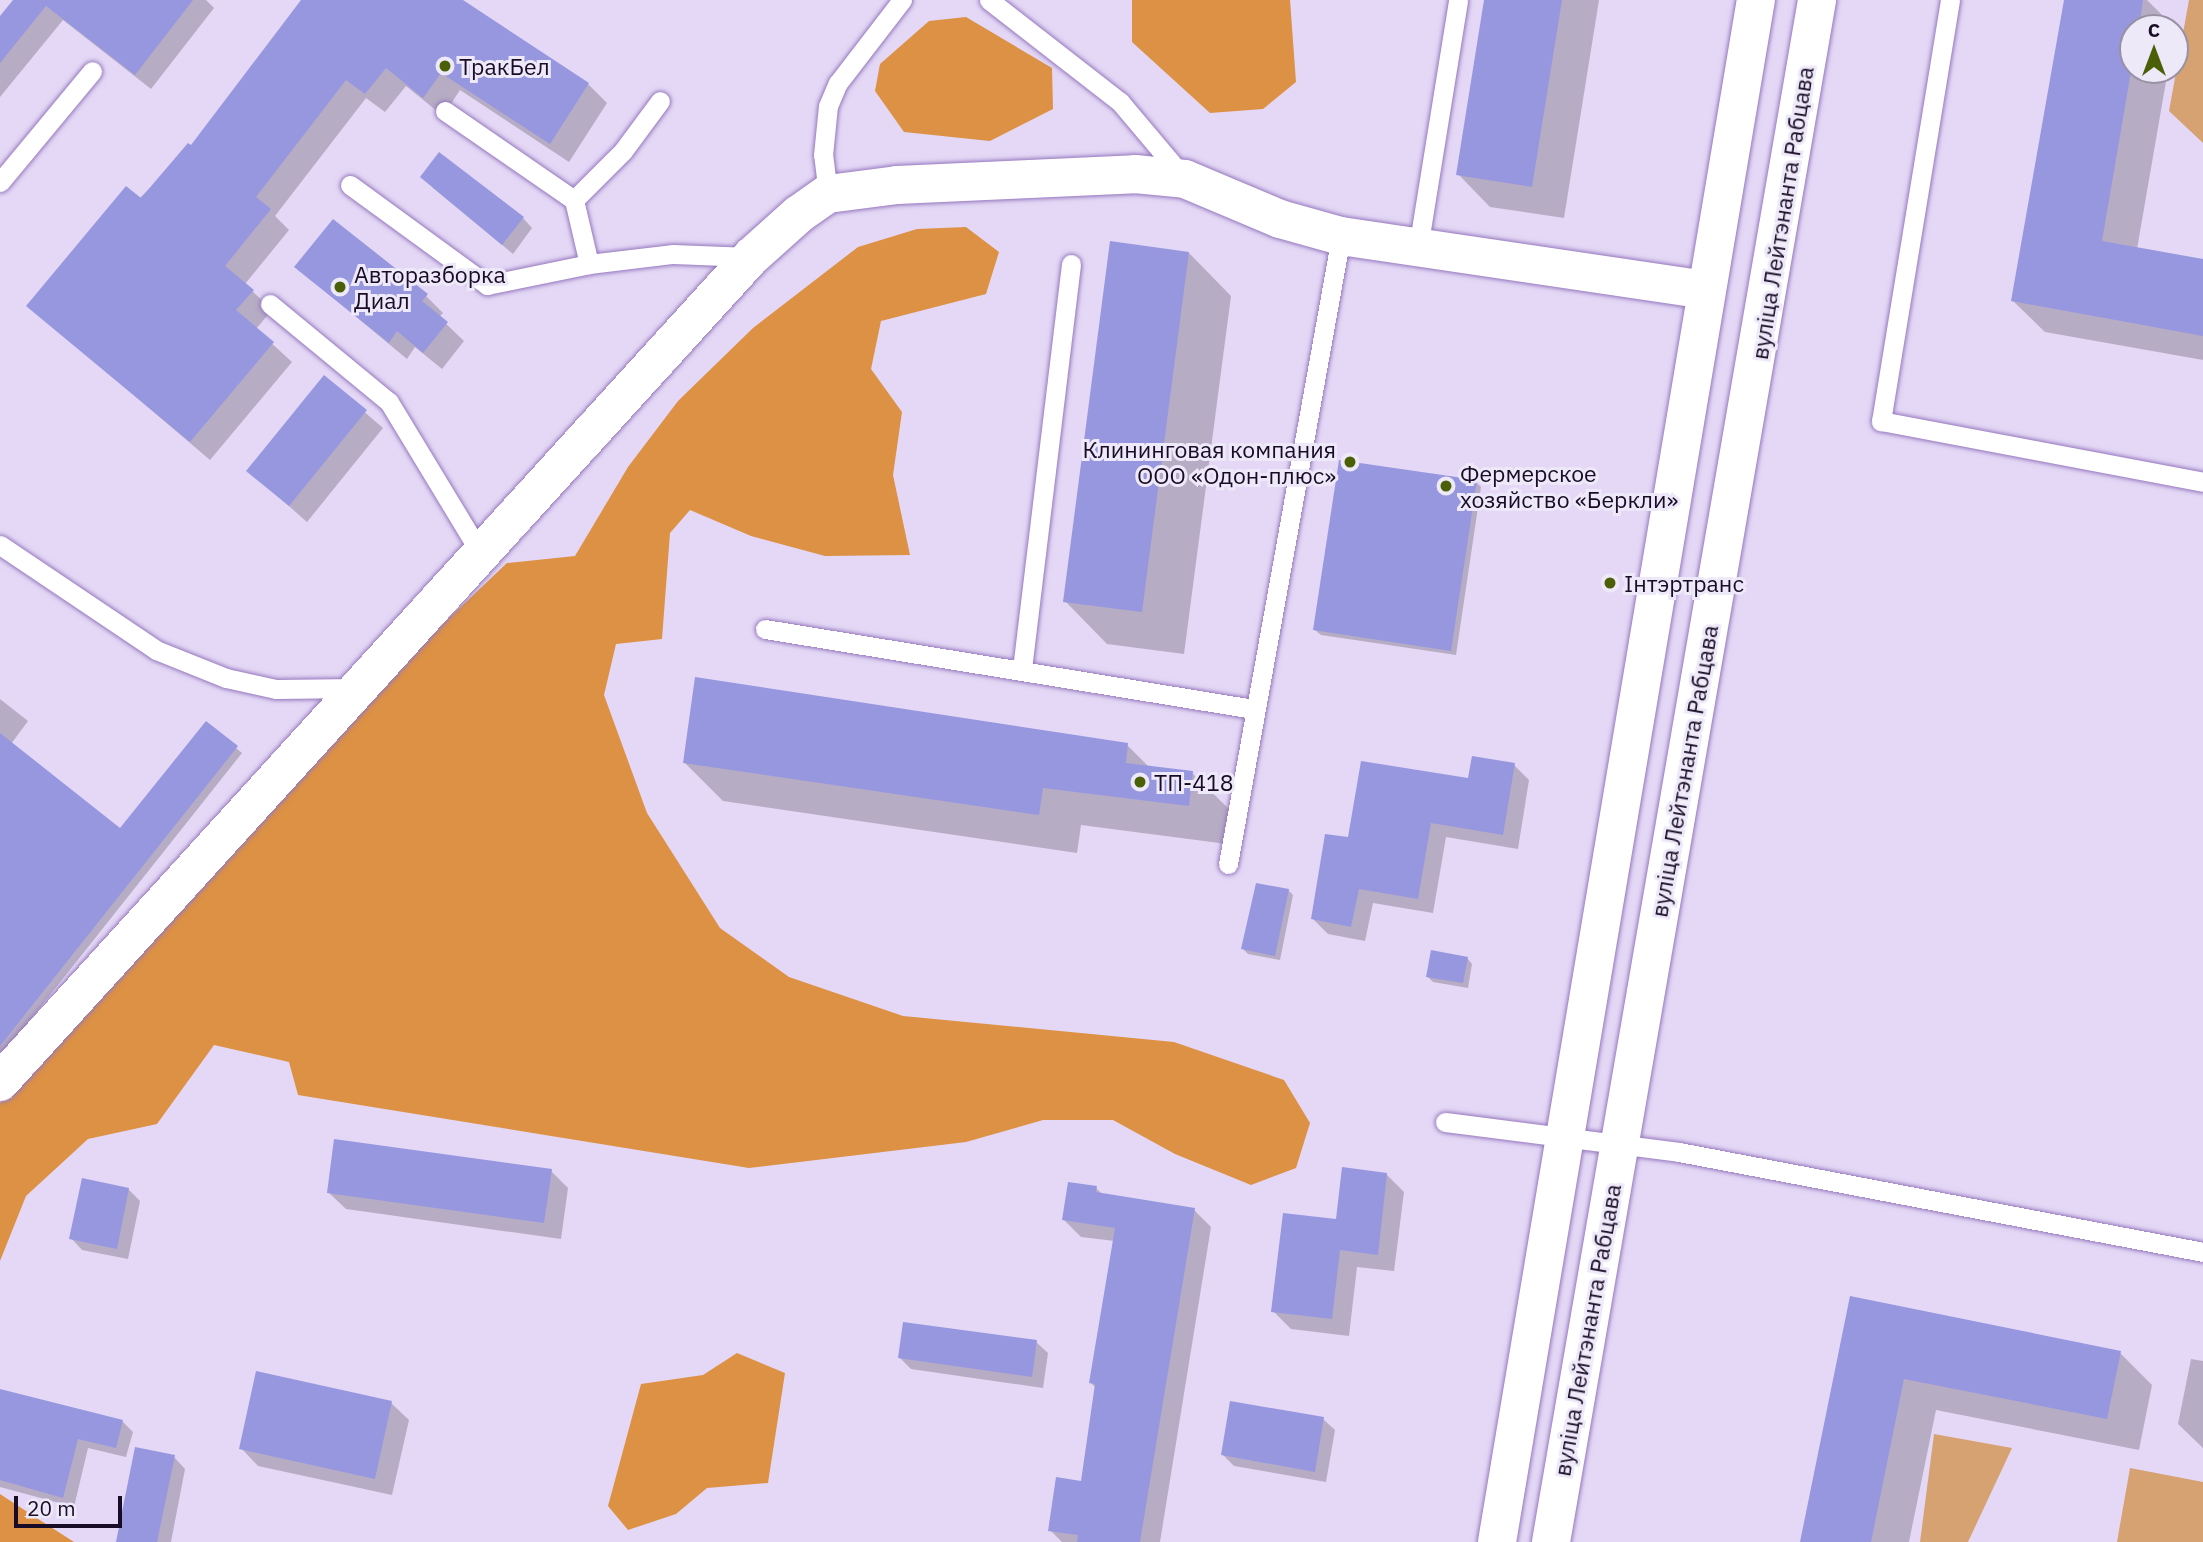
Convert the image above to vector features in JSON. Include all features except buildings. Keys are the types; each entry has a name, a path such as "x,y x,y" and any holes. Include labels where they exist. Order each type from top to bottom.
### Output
{"main road":[{"path":"1497,1542 1756,0"},
{"name":"вуліца Лейтэнанта Рабцава","path":"1551,1542 1784,214 1817,0"},
{"path":"0,1082 751,257 799,214 828,194 897,185 1135,174 1185,179 1280,219 1341,236 1706,290"}],"lane":[{"path":"828,194 823,155 828,106 838,83 902,0"},
{"path":"989,0 1120,102 1185,179"},
{"path":"1418,248 1458,0"},
{"path":"1950,0 1881,421 2203,482"},
{"path":"0,181 92,71"},
{"path":"574,200 623,151 660,102"},
{"path":"445,111 574,200 589,264"},
{"path":"350,185 487,285 589,264 673,254 751,257"},
{"path":"1228,864 1341,236"},
{"path":"1022,669 1072,264"},
{"path":"270,303 389,402 481,554"},
{"path":"0,545 167,655 226,678 276,689 359,688"},
{"path":"765,629 1256,709"},
{"path":"1445,1122 1567,1134 2203,1252"}],"shaded area":[{"path":"1132,0 1290,0 1296,82 1263,109 1210,113 1132,42"},
{"path":"2189,0 2203,0 2203,143 2169,111 2174,84 2189,84 2189,14 2186,14"},
{"path":"966,17 1052,68 1053,109 990,141 904,132 875,91 880,64 929,21"},
{"path":"966,227 999,252 986,294 881,321 871,369 902,412 893,475 910,555 825,556 751,536 690,510 670,533 662,639 616,644 604,695 647,813 720,928 789,977 903,1016 1174,1042 1284,1080 1310,1123 1296,1168 1251,1185 1175,1154 1113,1120 1043,1120 966,1142 749,1168 298,1095 289,1062 214,1045 157,1124 88,1139 26,1196 0,1261 0,1103 347,715 507,563 575,556 628,467 678,401 753,328 858,247 917,229"},
{"path":"737,1353 785,1373 768,1483 707,1488 676,1514 628,1530 608,1506 641,1384 703,1375"},
{"path":"1934,1434 2012,1448 1968,1542 1920,1542"},
{"path":"2130,1468 2203,1482 2203,1542 2117,1542"},
{"path":"0,1494 32,1515 74,1542 0,1542"}],"place":[{"name":"ТракБел","path":"445,66"},
{"name":"Авторазборка Диал","path":"340,287"},
{"name":"Клининговая компания ООО «Одон-плюс»","path":"1350,462"},
{"name":"Фермерское хозяйство «Беркли»","path":"1446,486"},
{"name":"Інтэртранс","path":"1610,583"},
{"name":"ТП-418","path":"1140,782"}]}
